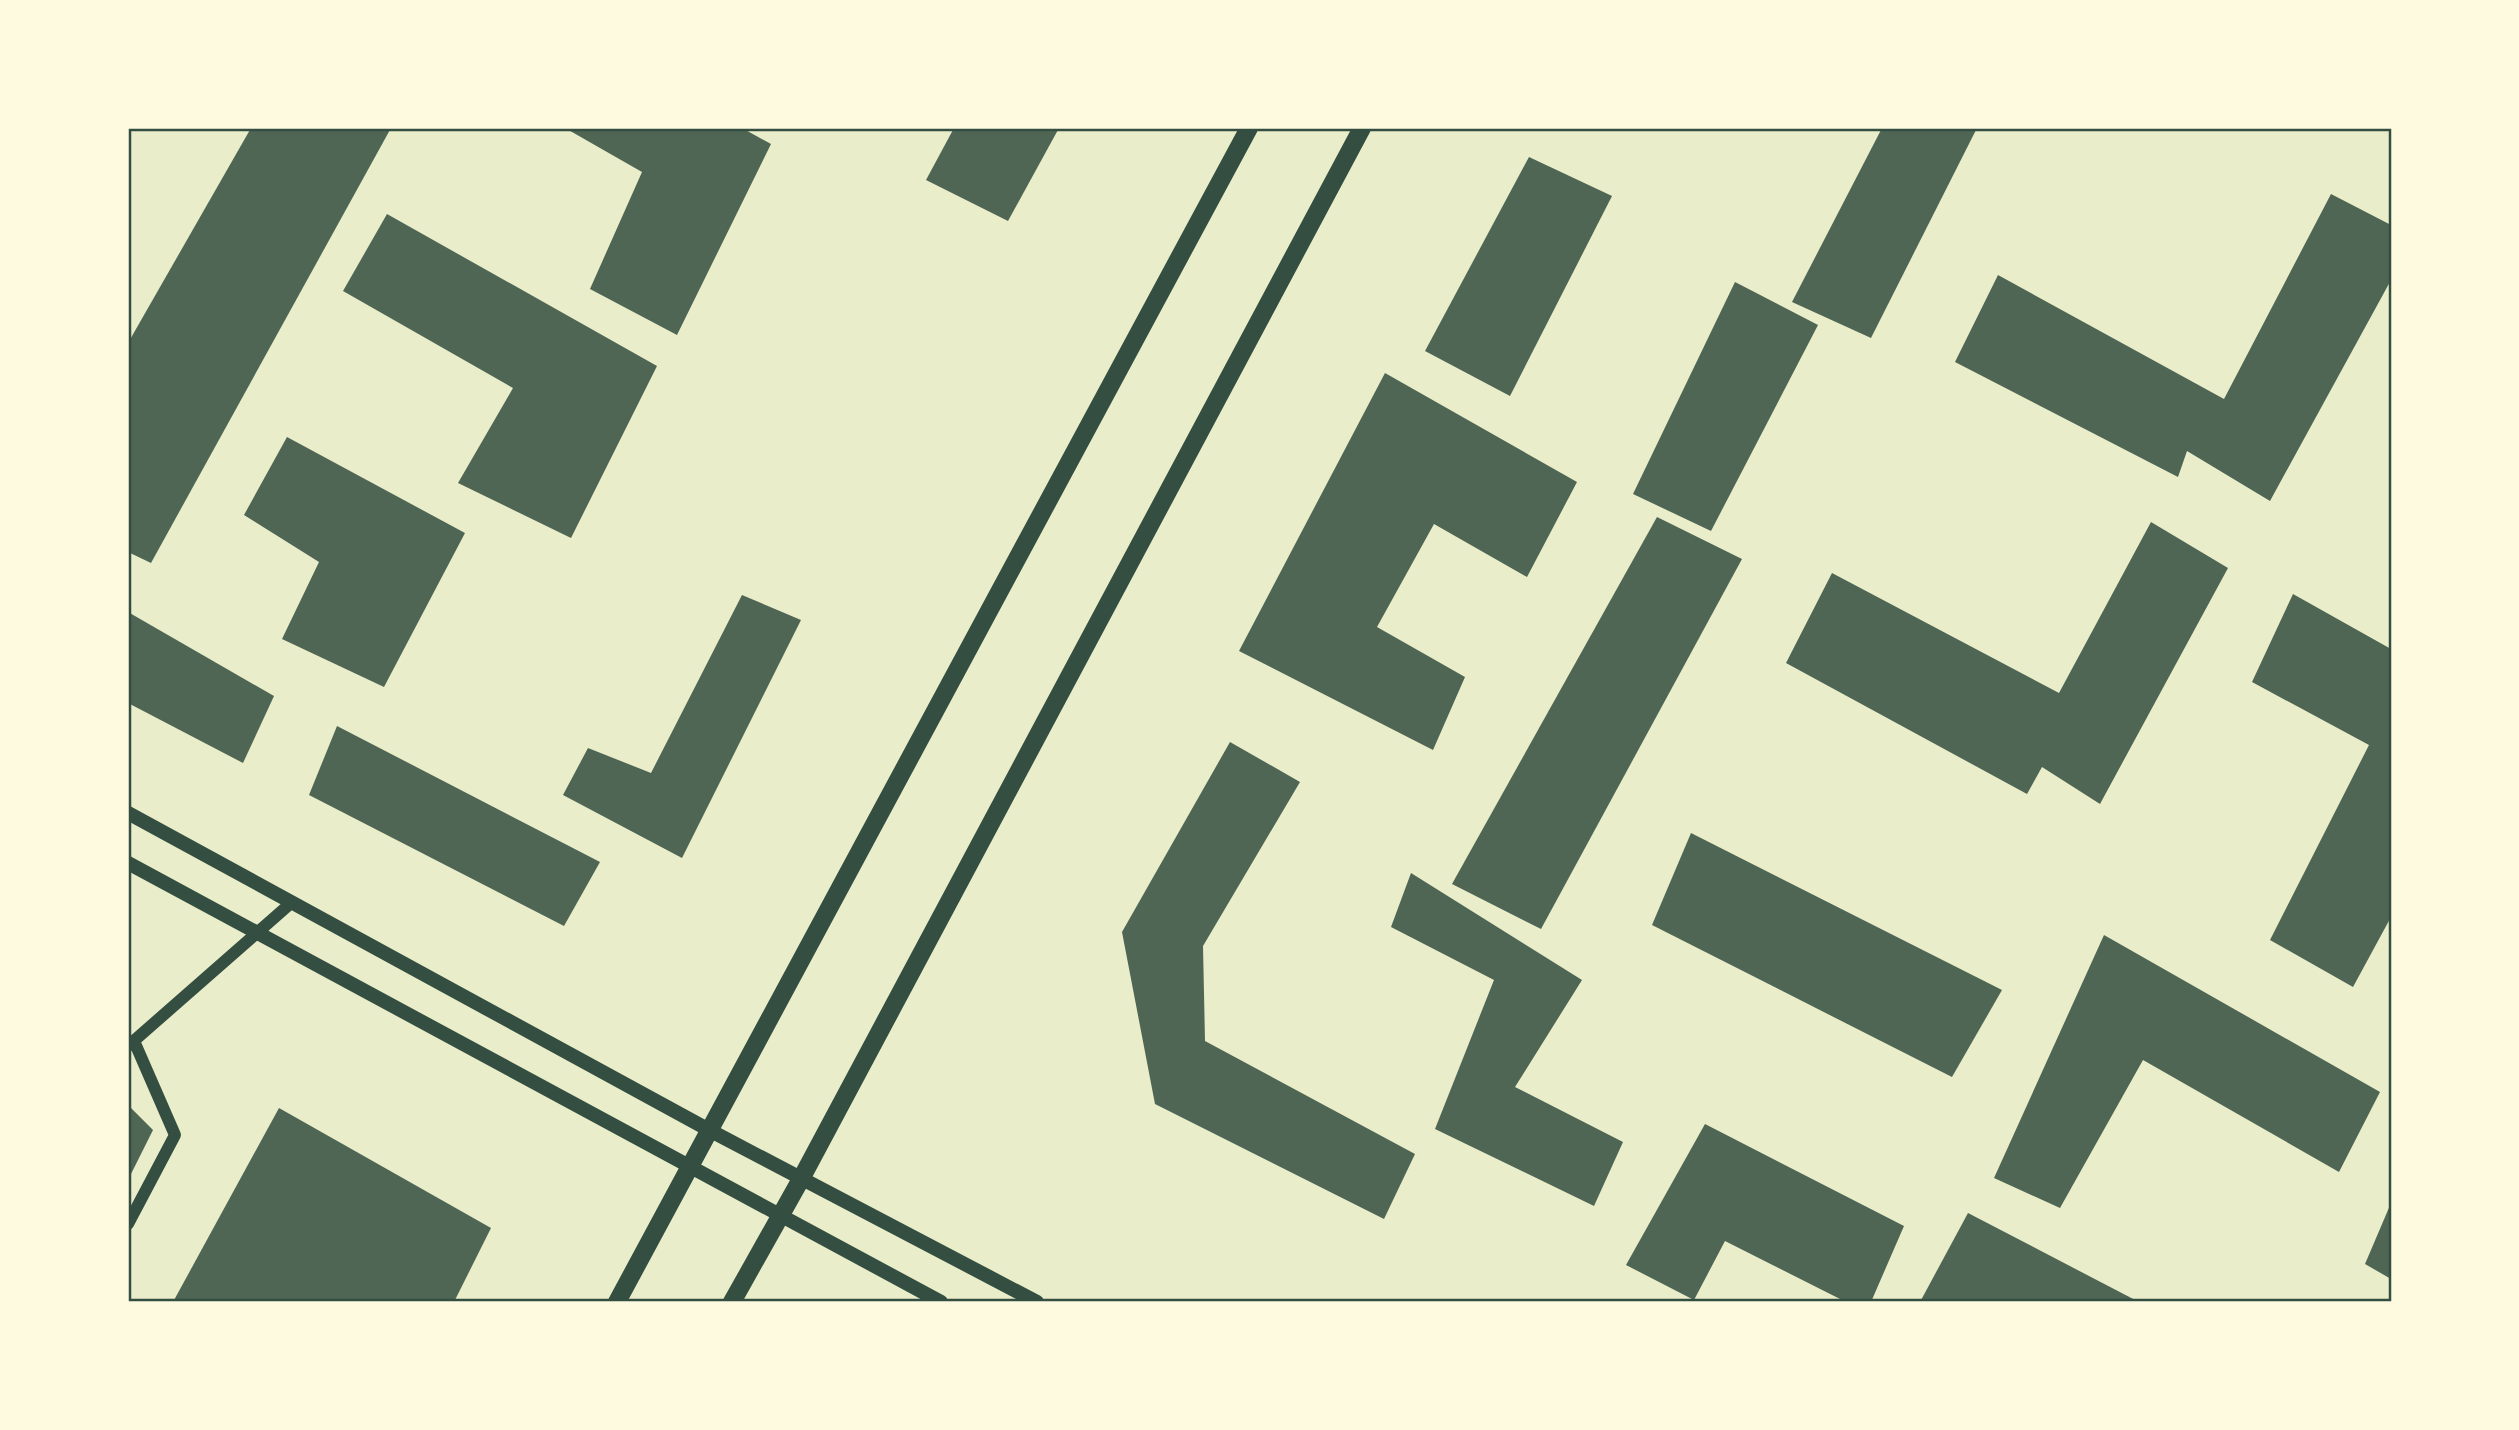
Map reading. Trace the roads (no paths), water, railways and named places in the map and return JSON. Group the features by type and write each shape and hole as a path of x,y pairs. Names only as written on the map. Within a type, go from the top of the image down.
{"main road":[{"path":"617,1302 1249,128"},
{"path":"732,1302 801,1179 1362,128"},
{"path":"128,813 711,1131 1037,1302"},
{"path":"128,863 941,1302"}],"street":[{"path":"128,1224 175,1135 131,1044 292,903"}]}
